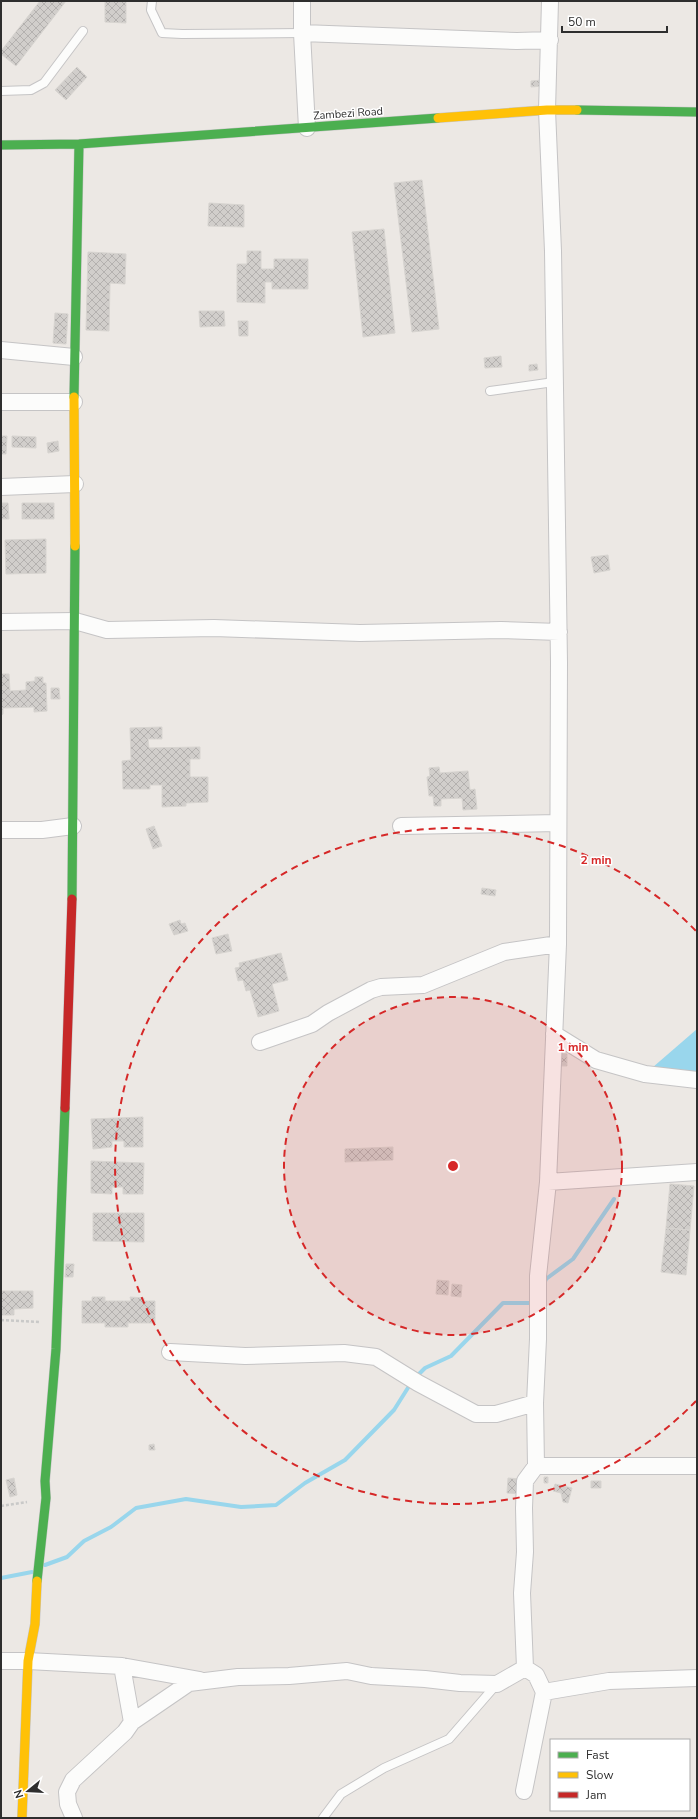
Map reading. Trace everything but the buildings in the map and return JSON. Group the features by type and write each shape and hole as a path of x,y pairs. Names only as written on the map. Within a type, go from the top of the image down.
{"street":[{"path":"302,1 302,33 308,128"},
{"path":"525,1668 522,1593 524,1492 525,1481 536,1466 535,1403 538,1339 538,1276 548,1182 558,944 559,632 553,251 547,110 550,1"},
{"path":"302,33 517,41 550,40"},
{"name":"Zambezi Road","path":"1,145 79,144 547,110 697,112"},
{"path":"22,1818 28,1660 35,1624 38,1563 46,1498 45,1481 56,1349 72,920 76,621 74,357 79,144"},
{"path":"1,350 74,357"},
{"path":"1,402 74,402"},
{"path":"1,488 75,484"},
{"path":"1,622 76,621 107,630 214,628 352,632 494,630 559,632"},
{"path":"401,826 558,823"},
{"path":"1,830 42,830 73,826"},
{"path":"260,1042 312,1024 328,1013 371,990 381,987 423,985 504,952 558,944"},
{"path":"554,1034 596,1060 645,1074 697,1080"},
{"path":"548,1182 697,1172"},
{"path":"170,1352 245,1356 344,1353 376,1357 418,1383 476,1414 496,1414 535,1403"},
{"path":"536,1466 697,1466"},
{"path":"1,1661 28,1660 122,1666 202,1680"},
{"path":"122,1666 132,1722"},
{"path":"74,1818 68,1804 66,1792 73,1780 125,1732 132,1722 189,1683 202,1680 238,1677 289,1676 347,1671 371,1676 425,1679 460,1683 496,1684 525,1668"},
{"path":"524,1790 544,1692 536,1675 525,1668"},
{"path":"544,1692 609,1681 697,1678"}],"lane":[{"path":"152,1 151,10 162,33 302,33"},
{"path":"1,91 32,90 44,83 83,30"},
{"path":"490,391 554,382"},
{"path":"323,1818 341,1794 384,1768 449,1739 496,1684"}],"path":[{"path":"1,1320 56,1323"},
{"path":"1,1506 11,1506 46,1498"}],"water":[{"path":"697,1029 697,1080 645,1074"}],"waterway":[{"path":"544,1284 546,1279 573,1259 614,1199"},
{"path":"419,1374 425,1368 451,1356 503,1303 535,1303"},
{"path":"45,1565 67,1557 84,1541 111,1527 136,1508 186,1499 241,1507 276,1505 305,1483 345,1460 394,1410 411,1383"},
{"path":"1,1578 32,1572"}],"traffic: fast":[{"path":"577,110 697,112"},
{"path":"1,145 79,144 438,118"},
{"path":"74,397 79,144"},
{"path":"72,899 75,546"},
{"path":"37,1581 46,1498 45,1481 56,1349 65,1108"}],"traffic: slow":[{"path":"438,118 547,110 577,110"},
{"path":"74,397 75,546"},
{"path":"22,1818 28,1661 35,1624 37,1581"}],"traffic: jam":[{"path":"65,1108 72,899"}]}
